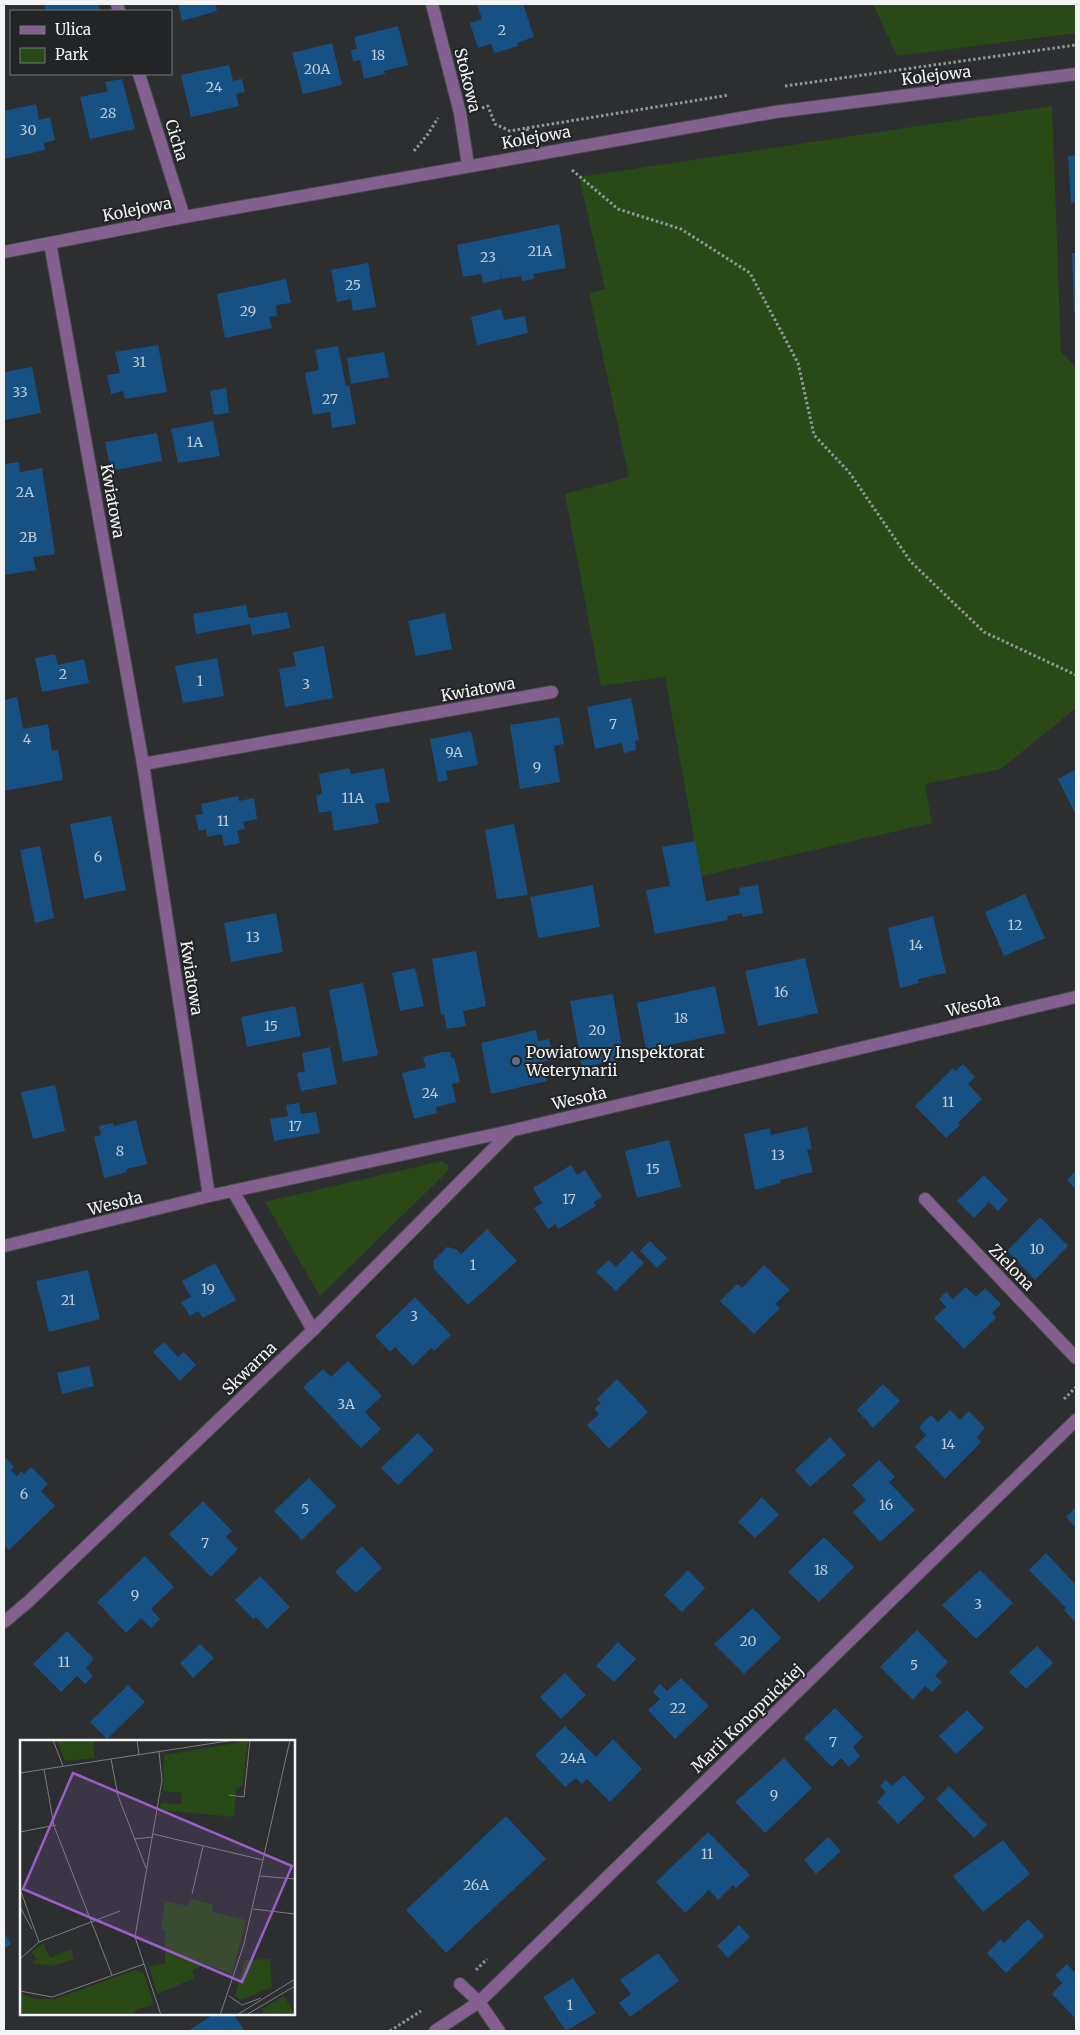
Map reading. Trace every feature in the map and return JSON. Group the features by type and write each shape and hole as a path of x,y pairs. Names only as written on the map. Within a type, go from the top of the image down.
{"street":[{"name":"Stokowa","path":"432,4 460,113 468,165"},
{"name":"Kolejowa","path":"4,252 468,165 775,112 1076,74"},
{"name":"Cicha","path":"139,75 184,217"},
{"name":"Kwiatowa","path":"50,243 143,764 209,1196"},
{"name":"Kwiatowa","path":"143,764 552,692"},
{"name":"Wesoła","path":"4,1246 209,1196 510,1131 1076,997"},
{"name":"Skwarna","path":"4,1622 28,1602 313,1330 510,1131"},
{"path":"233,1191 313,1330"},
{"name":"Zielona","path":"925,1199 1076,1358"},
{"name":"Marii Konopnickiej","path":"435,2031 479,2002 1076,1420"},
{"path":"460,1984 479,2002 499,2031"}],"path":[{"path":"407,154 416,150 438,117 488,106 495,124 510,130 527,128 532,154"},
{"path":"572,170 618,209 681,229 750,273 798,363 814,435 849,472 911,562 984,632 1076,674"}],"green space":[{"path":"873,4 1076,4 1076,33 897,56"},
{"path":"1052,106 1061,352 1076,367 1076,708 1001,769 925,784 932,823 701,876 665,677 601,686 565,494 629,477 589,293 605,289 579,177"},
{"path":"442,1161 448,1165 448,1171 320,1296 265,1202"}],"building":[{"path":"44,4 98,4 100,10 46,10"},
{"path":"178,4 215,4 217,11 182,21"},
{"path":"477,4 523,4 534,37 517,43 518,46 495,53 491,44 478,48 470,23 482,19"},
{"path":"398,26 408,65 384,71 385,74 364,79 360,60 353,61 351,50 357,49 354,37"},
{"path":"332,43 342,85 303,94 292,53"},
{"path":"229,65 233,81 242,79 245,92 236,94 239,106 191,117 181,75"},
{"path":"122,79 135,129 90,139 80,97 108,91 105,82"},
{"path":"36,104 39,120 50,117 55,140 44,143 45,150 4,159 4,111"},
{"path":"1076,155 1076,202 1071,203 1068,156"},
{"path":"559,224 566,268 533,274 534,279 522,281 521,276 502,279 500,269 501,279 483,283 481,274 463,277 457,245"},
{"path":"1072,253 1076,253 1076,313 1074,313"},
{"path":"368,263 376,307 353,311 351,299 337,302 331,270"},
{"path":"286,279 291,303 276,305 277,316 269,317 272,328 225,338 217,294"},
{"path":"501,309 504,320 525,316 528,333 477,345 471,317"},
{"path":"158,345 167,392 125,399 123,391 111,394 107,375 120,373 115,352"},
{"path":"338,346 346,386 349,385 356,424 332,428 330,412 313,415 305,373 319,370 315,350"},
{"path":"384,352 389,377 351,384 347,358"},
{"path":"32,367 41,413 4,420 4,372"},
{"path":"226,388 229,413 214,415 210,391"},
{"path":"213,421 220,456 178,463 171,429"},
{"path":"157,433 162,461 111,471 105,442"},
{"path":"19,462 20,472 42,468 55,554 33,557 36,570 4,575 4,464"},
{"path":"246,605 249,618 287,612 290,628 252,635 250,624 196,634 193,614"},
{"path":"445,613 452,649 416,656 408,621"},
{"path":"324,646 333,698 285,707 279,669 296,666 293,652"},
{"path":"55,654 58,665 84,659 89,683 42,692 35,658"},
{"path":"217,658 224,696 183,703 175,666"},
{"path":"17,697 23,729 48,724 52,751 58,750 63,780 4,791 4,700"},
{"path":"631,698 639,740 635,741 636,750 624,753 622,743 595,749 587,707"},
{"path":"559,717 564,744 554,746 560,782 520,789 510,725"},
{"path":"471,731 478,765 446,771 448,780 438,782 430,739"},
{"path":"349,768 351,774 384,768 390,802 375,804 379,823 334,831 331,811 319,813 316,795 322,794 319,774"},
{"path":"1076,769 1076,815 1058,779"},
{"path":"238,796 239,801 254,798 257,819 243,822 245,829 237,831 240,843 224,846 222,834 207,837 206,829 199,831 195,815 203,814 201,804"},
{"path":"111,816 126,890 84,899 70,824"},
{"path":"514,824 528,895 497,899 485,830"},
{"path":"695,841 706,901 740,895 739,888 758,885 763,913 743,917 742,913 727,916 728,920 655,934 646,890 670,886 662,847"},
{"path":"40,846 54,918 35,923 20,850"},
{"path":"593,885 600,927 538,938 530,897"},
{"path":"1025,894 1045,938 1004,956 985,912"},
{"path":"276,913 283,952 231,962 224,923"},
{"path":"933,916 946,973 918,979 919,983 900,988 888,928"},
{"path":"476,951 486,1006 463,1011 466,1026 447,1029 444,1014 441,1015 432,959"},
{"path":"805,958 818,1013 758,1026 745,971"},
{"path":"415,968 424,1006 400,1011 392,973"},
{"path":"363,983 378,1055 343,1062 329,990"},
{"path":"715,986 725,1033 646,1050 637,1003"},
{"path":"613,994 624,1059 582,1067 570,1001"},
{"path":"295,1006 301,1036 247,1047 241,1017"},
{"name":"Powiatowy Inspektorat Weterynarii","path":"536,1030 538,1041 549,1039 554,1059 543,1062 547,1081 491,1094 481,1043"},
{"path":"330,1047 337,1084 301,1091 297,1073 305,1071 302,1053"},
{"path":"450,1052 451,1058 454,1058 460,1082 452,1084 456,1102 436,1107 437,1113 414,1119 402,1073 426,1067 423,1057"},
{"path":"963,1064 975,1077 968,1084 982,1099 946,1138 915,1106 953,1068 955,1071"},
{"path":"55,1085 65,1131 33,1139 21,1092"},
{"path":"299,1103 301,1114 316,1112 320,1133 274,1141 270,1119 288,1116 286,1105"},
{"path":"136,1120 147,1164 104,1178 94,1137 101,1135 99,1126 113,1123 114,1126"},
{"path":"807,1127 812,1149 807,1150 813,1172 780,1180 781,1183 755,1190 744,1134 770,1128 771,1135"},
{"path":"669,1140 681,1187 637,1198 625,1151"},
{"path":"571,1165 577,1175 585,1170 602,1197 594,1202 596,1206 558,1229 556,1224 548,1229 534,1208 542,1203 533,1188"},
{"path":"1076,1170 1076,1190 1067,1180"},
{"path":"984,1175 1008,1200 998,1211 989,1202 974,1218 957,1201"},
{"path":"1040,1217 1068,1246 1035,1280 1007,1251"},
{"path":"487,1229 517,1261 468,1305 434,1269 433,1261 447,1247 456,1249 461,1254"},
{"path":"650,1241 667,1258 657,1268 640,1251"},
{"path":"632,1251 644,1263 616,1291 596,1272 609,1260 616,1267"},
{"path":"215,1263 236,1300 203,1318 198,1311 190,1316 181,1302 191,1297 182,1281"},
{"path":"764,1265 790,1290 775,1304 780,1308 754,1334 720,1301 737,1284 742,1288"},
{"path":"88,1270 100,1319 49,1332 36,1281"},
{"path":"966,1287 976,1297 985,1288 1001,1304 992,1313 996,1318 964,1349 934,1318 946,1307 939,1299 946,1292 953,1299"},
{"path":"415,1297 451,1335 434,1351 431,1348 413,1366 395,1347 390,1352 375,1336"},
{"path":"164,1342 178,1357 184,1352 196,1365 180,1381 153,1352"},
{"path":"348,1361 382,1396 365,1412 381,1429 361,1448 303,1387 323,1369 331,1377"},
{"path":"89,1366 94,1386 62,1394 57,1373"},
{"path":"617,1379 648,1412 609,1449 587,1425 599,1414 594,1409 601,1403 597,1399"},
{"path":"883,1384 900,1401 873,1428 857,1410"},
{"path":"950,1410 960,1420 969,1411 985,1428 977,1437 981,1442 945,1479 915,1447 926,1435 919,1427 931,1415 938,1422"},
{"path":"418,1433 434,1450 398,1485 381,1468"},
{"path":"830,1437 846,1455 810,1487 795,1470"},
{"path":"4,1456 14,1467 11,1470 17,1476 21,1471 24,1474 31,1467 48,1484 41,1491 55,1506 9,1550 4,1545"},
{"path":"879,1460 895,1477 889,1482 915,1510 880,1542 853,1512 866,1500 852,1485"},
{"path":"309,1478 336,1506 302,1540 274,1511"},
{"path":"762,1497 779,1515 755,1538 738,1522"},
{"path":"203,1501 232,1531 226,1537 238,1549 211,1577 169,1534"},
{"path":"1076,1507 1076,1528 1066,1517"},
{"path":"824,1537 854,1567 819,1602 788,1572"},
{"path":"362,1546 382,1568 356,1593 335,1572"},
{"path":"1046,1553 1076,1585 1076,1623 1064,1610 1066,1608 1029,1570"},
{"path":"145,1556 174,1587 151,1609 160,1619 151,1628 141,1618 126,1633 97,1602"},
{"path":"688,1570 705,1588 682,1612 664,1595"},
{"path":"980,1570 1013,1603 976,1639 942,1605"},
{"path":"260,1576 290,1607 267,1629 256,1617 253,1619 235,1600"},
{"path":"753,1608 781,1638 744,1674 714,1644"},
{"path":"917,1630 948,1662 935,1676 942,1682 932,1692 925,1686 913,1700 880,1667"},
{"path":"67,1631 94,1659 86,1668 93,1676 85,1684 77,1676 61,1692 33,1664"},
{"path":"618,1642 636,1659 614,1682 596,1666"},
{"path":"200,1644 214,1658 193,1678 180,1663"},
{"path":"1037,1646 1053,1663 1026,1689 1009,1672"},
{"path":"565,1673 586,1695 561,1719 540,1697"},
{"path":"681,1678 709,1706 675,1739 648,1710 660,1699 653,1692 660,1684 667,1691"},
{"path":"128,1685 145,1702 107,1739 90,1722"},
{"path":"835,1708 863,1737 853,1747 860,1756 849,1767 841,1758 832,1767 804,1738"},
{"path":"967,1710 984,1728 956,1754 939,1736"},
{"path":"565,1726 596,1757 613,1739 642,1769 610,1802 587,1779 582,1784 576,1778 565,1787 535,1755"},
{"path":"784,1758 812,1788 765,1833 735,1802"},
{"path":"904,1775 925,1798 898,1824 877,1802 886,1792 880,1786 886,1780 892,1786"},
{"path":"949,1786 987,1825 974,1838 936,1799"},
{"path":"506,1816 546,1859 446,1953 406,1910"},
{"path":"708,1832 750,1875 736,1888 733,1885 718,1900 709,1890 685,1913 656,1882"},
{"path":"828,1837 841,1851 816,1874 804,1860"},
{"path":"1003,1840 1030,1874 983,1912 953,1876"},
{"path":"1028,1919 1044,1936 1006,1973 987,1953 1001,1939 1004,1943"},
{"path":"739,1925 750,1937 728,1958 717,1946"},
{"path":"4,1932 11,1944 4,1949"},
{"path":"658,1953 679,1981 630,2017 619,2003 631,1994 620,1980"},
{"path":"1067,1964 1074,1972 1076,1970 1076,2019 1052,1994 1062,1983 1055,1975"},
{"path":"573,1978 596,2013 566,2031 543,1997"},
{"path":"212,2015 234,2015 245,2031 188,2031"}],"place":[{"name":"Powiatowy Inspektorat Weterynarii","path":"516,1061"}]}
